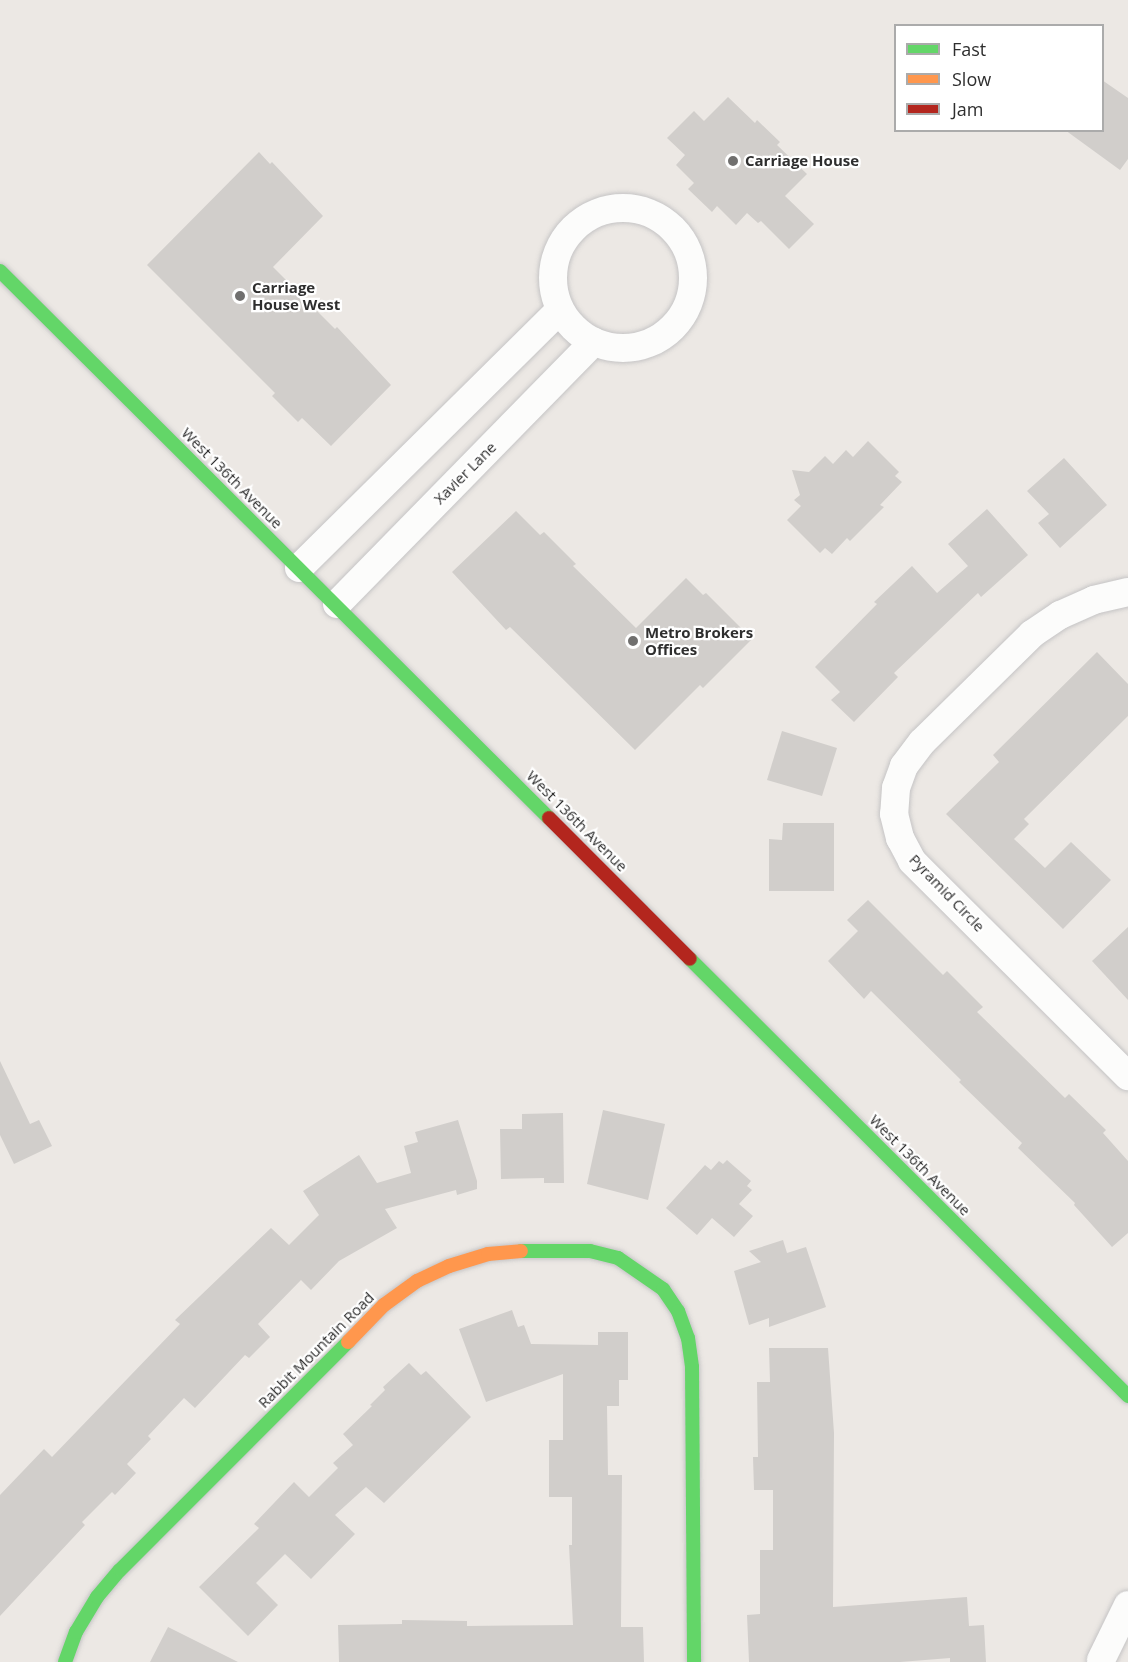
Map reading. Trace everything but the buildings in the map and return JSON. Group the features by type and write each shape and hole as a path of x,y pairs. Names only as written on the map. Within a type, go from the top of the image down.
{"main road":[{"name":"West 136th Avenue","path":"0,271 337,604 1128,1396"},
{"name":"Rabbit Mountain Road","path":"65,1662 76,1632 97,1597 120,1570 384,1305 417,1281 449,1266 488,1254 528,1250 590,1251 618,1258 641,1270 657,1284 678,1311 688,1338 692,1367 694,1662"}],"street":[{"path":"617,207 641,210 662,219 679,235 690,256 693,279 691,297 684,314 672,328 655,340 635,347 614,348 594,342 574,328 560,309 553,288 554,265 561,243 576,225 595,213 617,207"},
{"path":"299,567 560,309"},
{"name":"Xavier Lane","path":"337,604 594,342"},
{"name":"Pyramid Circle","path":"1128,592 1094,600 1069,611 1032,634 922,742 904,766 896,788 894,814 900,838 912,861 1128,1076"},
{"path":"1100,1661 1128,1605"},
{"path":"1100,1661 1128,1646"}],"traffic: fast":[{"path":"0,271 549,818"},
{"path":"690,959 1128,1396"},
{"path":"521,1251 590,1251 618,1258 663,1289 678,1311 688,1338 692,1367 694,1662"},
{"path":"65,1662 76,1632 97,1597 120,1570 348,1342"}],"traffic: slow":[{"path":"348,1342 384,1305 417,1281 449,1266 488,1254 521,1251"}],"traffic: jam":[{"path":"549,818 690,959"}],"place":[{"name":"Carriage House","path":"733,161"},
{"name":"Carriage House West","path":"240,296"},
{"name":"Metro Brokers Offices","path":"633,641"}]}
